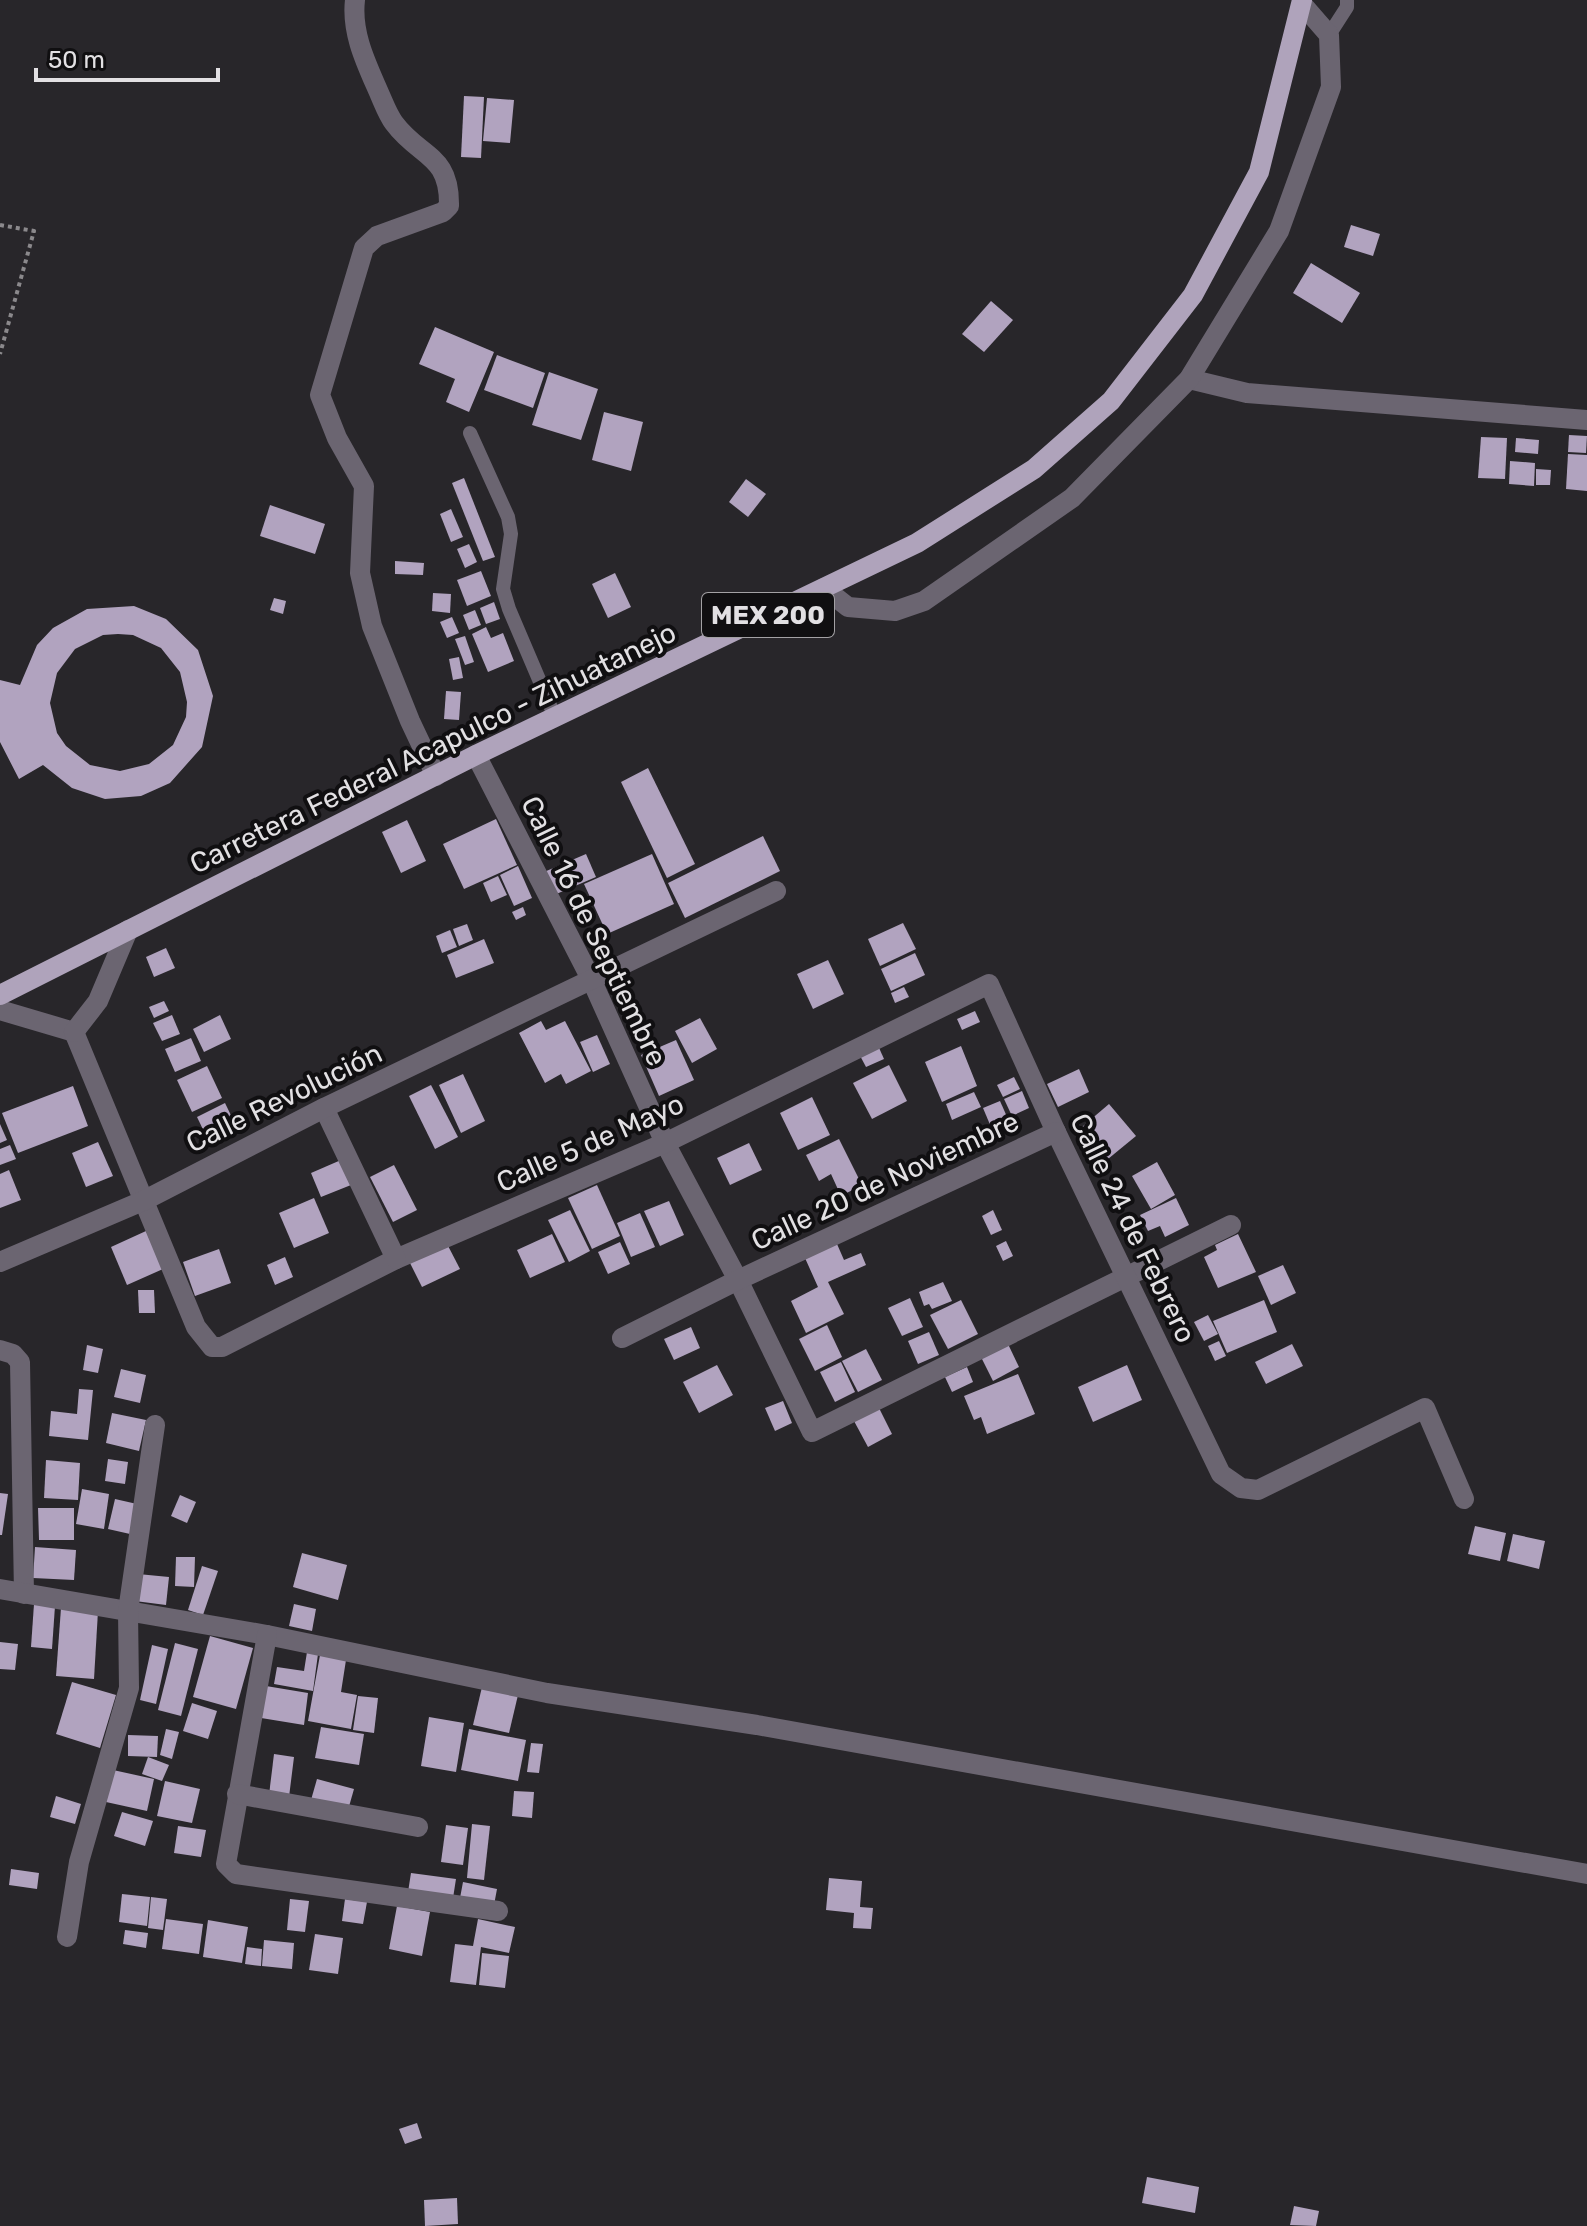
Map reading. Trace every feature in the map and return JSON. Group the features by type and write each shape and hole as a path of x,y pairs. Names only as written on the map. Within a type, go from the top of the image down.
{"main road":[{"name":"Carretera Federal Acapulco - Zihuatanejo","path":"0,995 476,755 917,543 1034,469 1111,401 1193,295 1259,172 1302,2"}],"street":[{"path":"355,0 353,16 362,54 393,122 444,171 449,185 449,206 443,212 377,236 364,248 320,395 337,438 364,486 360,573 372,626 436,776"},
{"path":"824,588 848,607 895,611 924,601 1072,498 1189,379 1279,231 1331,87 1329,35 1302,2"},
{"path":"1189,379 1247,393 1587,420"},
{"name":"Calle 16 de Septiembre","path":"476,755 592,981 665,1143 738,1280 812,1432 1125,1278"},
{"name":"Calle Revolución","path":"0,1262 145,1200 324,1108 776,891"},
{"path":"74,1032 98,1001 128,930"},
{"name":"Calle 5 de Mayo","path":"145,1200 196,1327 212,1347 222,1347 396,1259 665,1143 989,984"},
{"name":"Calle 24 de Febrero","path":"989,984 1125,1278 1221,1474 1241,1488 1258,1490 1425,1408 1464,1499"},
{"path":"0,1010 74,1032"},
{"path":"74,1032 145,1200"},
{"path":"324,1108 396,1259"},
{"name":"Calle 20 de Noviembre","path":"622,1338 738,1280 1056,1132"},
{"path":"1125,1278 1231,1225"},
{"path":"0,1350 13,1354 20,1362 24,1594"},
{"path":"67,1937 79,1862 129,1688 128,1611 155,1425"},
{"path":"0,1589 267,1635 547,1693 757,1725 1587,1874"},
{"path":"267,1635 226,1864 236,1874 498,1911"},
{"path":"237,1794 418,1827"}],"lane":[{"path":"1329,35 1347,7 1347,0"},
{"path":"470,433 510,525 503,589 555,717"}],"path":[{"path":"0,225 34,231 0,354"}],"building":[{"path":"464,96 484,97 481,158 461,157"},
{"path":"487,98 514,100 510,143 483,141"},
{"path":"1351,225 1380,234 1373,256 1344,247"},
{"path":"1311,263 1360,293 1342,323 1293,293"},
{"path":"991,301 1013,320 984,352 962,334"},
{"path":"435,327 494,352 469,412 446,402 455,379 419,364"},
{"path":"497,355 545,373 533,408 484,390"},
{"path":"549,372 598,389 581,440 532,425"},
{"path":"604,412 643,422 631,471 592,460"},
{"path":"1569,435 1587,436 1586,453 1568,452"},
{"path":"1481,437 1507,438 1505,479 1478,478"},
{"path":"1516,438 1539,440 1538,454 1515,452"},
{"path":"1568,454 1587,455 1587,491 1566,489"},
{"path":"1510,461 1535,463 1534,486 1509,484"},
{"path":"1536,469 1551,470 1550,485 1536,485"},
{"path":"464,478 495,557 483,561 452,483"},
{"path":"746,479 766,494 748,517 729,502"},
{"path":"270,505 325,524 315,554 260,536"},
{"path":"451,509 463,537 451,542 440,514"},
{"path":"469,544 477,562 465,568 457,549"},
{"path":"395,561 424,563 423,575 395,574"},
{"path":"481,571 491,596 467,606 457,580"},
{"path":"615,573 631,607 608,618 592,584"},
{"path":"433,593 451,594 450,613 432,611"},
{"path":"274,598 286,601 283,614 270,610"},
{"path":"494,602 500,619 486,624 480,608"},
{"path":"134,606 166,619 198,650 213,696 202,747 170,783 141,796 105,799 72,788 43,765 19,779 0,742 0,680 20,685 37,645 53,628 87,609","holes":["103,635 133,635 161,648 180,672 187,702 186,717 173,745 149,764 120,771 90,765 66,746 57,733 50,703 57,673 75,649"]},
{"path":"475,610 481,625 469,630 463,615"},
{"path":"452,617 459,633 447,638 440,622"},
{"path":"486,627 491,638 503,633 514,661 488,672 472,634"},
{"path":"465,636 474,662 465,665 455,639"},
{"path":"459,657 463,678 453,680 449,659"},
{"path":"446,691 461,692 459,720 444,719"},
{"path":"648,768 695,864 667,878 621,782"},
{"path":"496,819 517,865 464,889 443,844"},
{"path":"407,820 426,861 401,873 382,832"},
{"path":"763,836 780,871 685,918 668,883"},
{"path":"586,854 596,877 554,895 544,872"},
{"path":"652,854 674,904 607,934 584,884"},
{"path":"518,866 532,898 514,906 500,875"},
{"path":"498,876 507,895 491,902 483,883"},
{"path":"523,907 526,915 516,920 512,912"},
{"path":"903,923 916,949 880,966 868,939"},
{"path":"467,924 473,940 459,946 453,929"},
{"path":"450,930 457,947 442,953 436,936"},
{"path":"484,939 494,963 456,978 447,955"},
{"path":"166,948 175,968 154,977 146,957"},
{"path":"915,953 925,975 891,991 881,969"},
{"path":"828,960 844,994 813,1009 797,974"},
{"path":"904,987 909,997 895,1003 891,993"},
{"path":"164,1001 169,1011 154,1018 149,1007"},
{"path":"975,1011 980,1022 962,1030 957,1019"},
{"path":"172,1015 180,1034 162,1041 153,1023"},
{"path":"220,1015 231,1039 204,1052 193,1029"},
{"path":"700,1018 717,1049 692,1063 675,1031"},
{"path":"541,1021 546,1030 565,1021 591,1071 566,1084 561,1074 545,1083 519,1033"},
{"path":"597,1035 610,1064 593,1072 580,1042"},
{"path":"191,1038 201,1061 175,1072 165,1049"},
{"path":"676,1040 694,1080 659,1096 641,1055"},
{"path":"876,1041 884,1059 866,1067 857,1050"},
{"path":"961,1046 977,1086 942,1102 925,1062"},
{"path":"889,1065 907,1101 872,1119 853,1083"},
{"path":"207,1066 222,1098 192,1112 177,1080"},
{"path":"1079,1069 1089,1092 1058,1107 1047,1084"},
{"path":"463,1074 485,1121 461,1133 439,1085"},
{"path":"1014,1077 1020,1089 1003,1097 997,1085"},
{"path":"431,1085 458,1137 435,1149 409,1096"},
{"path":"73,1086 88,1126 18,1153 2,1113"},
{"path":"1022,1091 1029,1108 1012,1116 1004,1099"},
{"path":"974,1092 981,1107 952,1120 946,1104"},
{"path":"812,1097 830,1135 798,1150 780,1113"},
{"path":"1000,1101 1008,1119 991,1127 983,1108"},
{"path":"225,1103 238,1130 210,1144 197,1117"},
{"path":"1109,1104 1136,1136 1108,1159 1082,1127"},
{"path":"0,1124 7,1140 0,1143"},
{"path":"839,1139 862,1185 841,1196 831,1174 819,1181 806,1155"},
{"path":"98,1142 113,1176 86,1187 72,1153"},
{"path":"749,1143 762,1170 730,1185 717,1158"},
{"path":"10,1145 16,1159 0,1165 0,1149"},
{"path":"341,1160 351,1185 321,1197 311,1173"},
{"path":"1157,1162 1175,1195 1151,1209 1132,1176"},
{"path":"394,1165 417,1210 393,1222 370,1177"},
{"path":"9,1170 21,1200 0,1208 0,1174"},
{"path":"597,1185 620,1236 592,1249 568,1198"},
{"path":"314,1198 329,1233 294,1248 279,1213"},
{"path":"1176,1198 1189,1225 1165,1237 1160,1226 1148,1231 1140,1215"},
{"path":"669,1201 684,1235 660,1246 644,1211"},
{"path":"570,1210 590,1251 569,1262 548,1220"},
{"path":"993,1210 1002,1230 991,1235 982,1216"},
{"path":"640,1213 655,1247 631,1257 617,1223"},
{"path":"146,1231 163,1269 127,1285 111,1247"},
{"path":"552,1234 565,1262 530,1278 517,1250"},
{"path":"1238,1234 1256,1272 1218,1288 1204,1257 1217,1250 1215,1245"},
{"path":"445,1240 460,1269 422,1287 408,1259"},
{"path":"1006,1241 1013,1256 1003,1261 996,1246"},
{"path":"620,1242 630,1264 608,1274 598,1252"},
{"path":"837,1244 844,1260 861,1253 866,1265 828,1282 844,1314 806,1333 791,1301 818,1287 805,1258"},
{"path":"219,1249 231,1283 195,1296 183,1262"},
{"path":"285,1257 293,1277 275,1285 267,1265"},
{"path":"1283,1265 1296,1293 1271,1305 1258,1276"},
{"path":"943,1282 952,1301 932,1309 929,1304 924,1306 919,1292"},
{"path":"138,1290 154,1290 155,1313 139,1313"},
{"path":"910,1298 923,1327 902,1336 888,1308"},
{"path":"961,1300 978,1334 948,1349 930,1315"},
{"path":"1264,1300 1277,1332 1227,1353 1213,1321"},
{"path":"1208,1315 1218,1334 1204,1341 1194,1322"},
{"path":"827,1325 842,1357 815,1371 799,1339"},
{"path":"691,1327 700,1348 674,1360 664,1339"},
{"path":"929,1332 939,1355 918,1364 908,1341"},
{"path":"1219,1341 1226,1356 1215,1361 1208,1346"},
{"path":"1008,1344 1019,1367 993,1381 981,1357"},
{"path":"1292,1344 1303,1366 1266,1384 1255,1362"},
{"path":"87,1345 103,1349 98,1373 83,1370"},
{"path":"866,1349 882,1380 858,1392 842,1361"},
{"path":"841,1362 855,1392 835,1402 820,1372"},
{"path":"717,1365 733,1395 699,1413 683,1382"},
{"path":"1127,1365 1142,1400 1093,1422 1078,1387"},
{"path":"967,1367 973,1382 952,1392 945,1377"},
{"path":"121,1369 146,1375 140,1403 114,1397"},
{"path":"1018,1374 1035,1414 987,1434 981,1417 974,1420 964,1396"},
{"path":"79,1389 93,1390 88,1440 49,1436 51,1411 77,1414"},
{"path":"783,1401 792,1423 775,1431 765,1408"},
{"path":"879,1408 892,1434 868,1447 854,1421"},
{"path":"112,1413 146,1420 139,1451 106,1443"},
{"path":"108,1459 128,1462 125,1484 105,1481"},
{"path":"46,1460 80,1463 78,1500 44,1498"},
{"path":"82,1489 109,1494 104,1529 76,1524"},
{"path":"0,1493 8,1494 2,1535 0,1535"},
{"path":"180,1495 196,1502 187,1523 171,1516"},
{"path":"115,1499 137,1504 130,1534 108,1529"},
{"path":"38,1508 74,1508 74,1540 39,1540"},
{"path":"1475,1526 1506,1533 1500,1561 1468,1554"},
{"path":"1513,1534 1545,1541 1539,1569 1507,1561"},
{"path":"35,1547 76,1550 74,1580 33,1578"},
{"path":"302,1553 347,1565 338,1600 293,1587"},
{"path":"176,1557 195,1557 194,1587 175,1586"},
{"path":"202,1566 218,1571 203,1615 188,1610"},
{"path":"138,1574 169,1577 166,1605 135,1601"},
{"path":"34,1604 55,1606 52,1649 31,1647"},
{"path":"294,1604 316,1609 312,1631 289,1626"},
{"path":"61,1608 98,1611 94,1679 56,1676"},
{"path":"210,1636 253,1648 236,1709 193,1697"},
{"path":"0,1642 18,1644 15,1670 0,1669"},
{"path":"175,1643 198,1649 181,1716 158,1710"},
{"path":"152,1645 168,1649 156,1704 140,1700"},
{"path":"307,1652 318,1654 313,1691 274,1684 277,1667 304,1671"},
{"path":"320,1655 346,1660 341,1692 357,1695 351,1729 308,1721"},
{"path":"72,1682 116,1695 100,1748 56,1734"},
{"path":"260,1685 308,1693 304,1725 255,1717"},
{"path":"482,1687 518,1695 509,1733 473,1725"},
{"path":"358,1696 378,1698 374,1733 353,1730"},
{"path":"192,1703 217,1711 208,1739 183,1731"},
{"path":"429,1717 464,1723 456,1772 421,1766"},
{"path":"321,1727 364,1734 359,1765 315,1758"},
{"path":"166,1729 179,1732 172,1759 160,1755"},
{"path":"469,1729 526,1740 518,1781 461,1770"},
{"path":"128,1735 158,1736 157,1757 128,1756"},
{"path":"531,1743 543,1744 539,1773 527,1772"},
{"path":"274,1754 294,1757 289,1797 269,1795"},
{"path":"148,1757 169,1765 162,1781 142,1774"},
{"path":"113,1770 154,1779 147,1811 106,1802"},
{"path":"317,1779 354,1789 348,1810 311,1800"},
{"path":"165,1781 200,1789 192,1823 157,1816"},
{"path":"514,1791 534,1792 532,1818 512,1816"},
{"path":"56,1796 81,1804 75,1824 50,1817"},
{"path":"122,1812 153,1821 145,1846 114,1836"},
{"path":"472,1824 490,1826 484,1880 467,1878"},
{"path":"446,1825 468,1828 463,1865 441,1862"},
{"path":"178,1826 206,1830 201,1857 174,1853"},
{"path":"11,1869 39,1873 37,1889 9,1885"},
{"path":"411,1873 456,1879 453,1898 408,1892"},
{"path":"829,1878 862,1881 860,1907 873,1908 871,1929 853,1928 854,1913 826,1910"},
{"path":"463,1882 497,1889 494,1905 460,1898"},
{"path":"122,1894 150,1897 147,1926 119,1922"},
{"path":"151,1897 167,1899 163,1930 148,1928"},
{"path":"290,1899 309,1901 305,1932 287,1930"},
{"path":"345,1899 367,1902 363,1924 342,1921"},
{"path":"397,1906 430,1912 422,1956 389,1949"},
{"path":"166,1919 203,1924 199,1954 162,1949"},
{"path":"478,1919 515,1927 509,1953 481,1947 476,1985 450,1982 455,1944 473,1946"},
{"path":"208,1920 248,1927 242,1963 203,1957"},
{"path":"125,1930 148,1933 146,1948 123,1944"},
{"path":"315,1934 343,1938 338,1974 309,1970"},
{"path":"264,1940 294,1943 292,1969 262,1966"},
{"path":"247,1947 262,1949 261,1966 245,1964"},
{"path":"482,1953 509,1956 505,1988 479,1985"},
{"path":"417,2123 422,2138 405,2144 399,2129"},
{"path":"1147,2177 1199,2187 1195,2213 1142,2203"},
{"path":"457,2198 458,2224 425,2226 424,2200"},
{"path":"1294,2206 1319,2211 1316,2226 1290,2225"}]}
